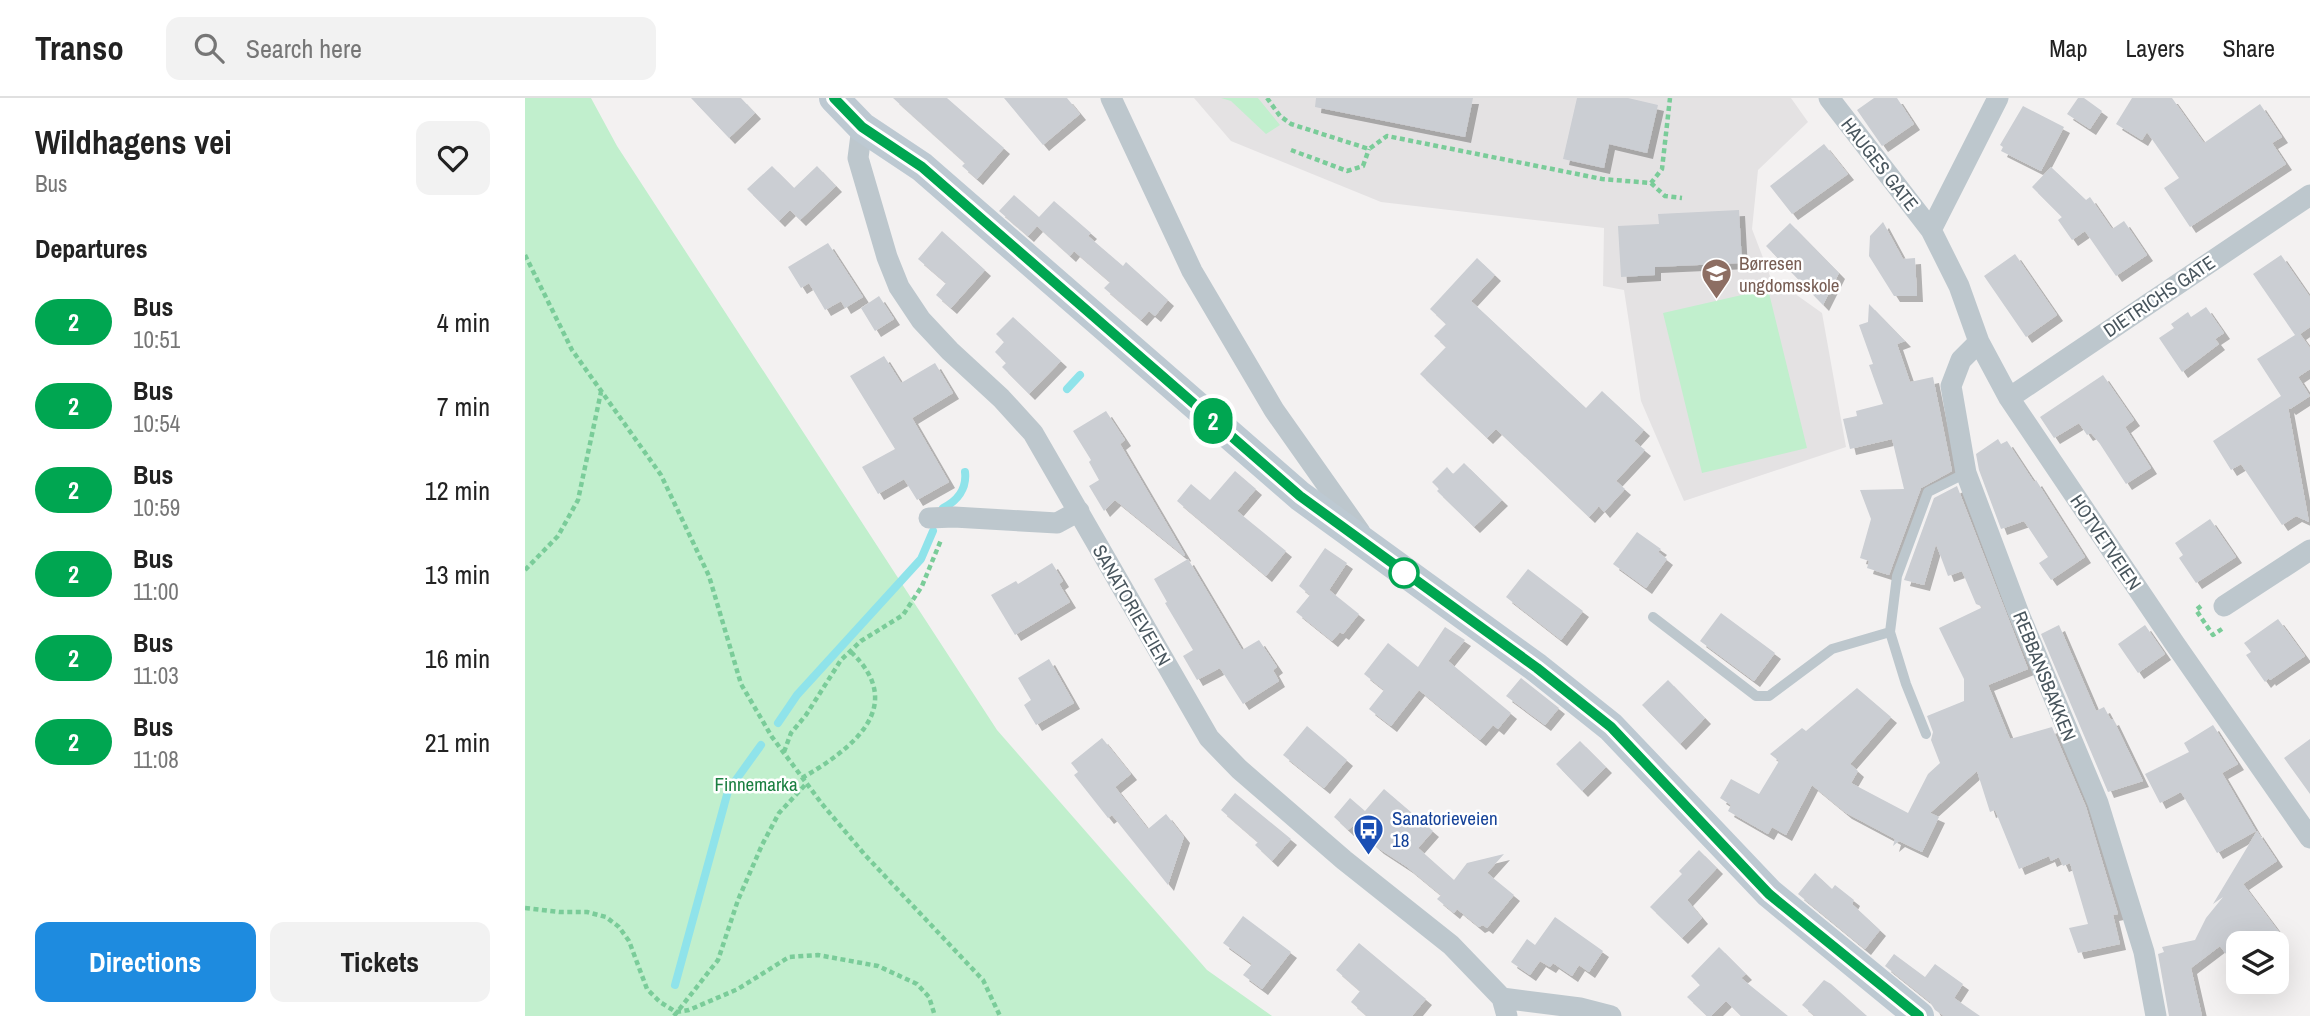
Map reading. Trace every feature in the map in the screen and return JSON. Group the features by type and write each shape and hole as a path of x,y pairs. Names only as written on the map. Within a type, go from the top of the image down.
{"main road":[{"path":"834,98 862,127 922,167 1300,496 1537,668 1611,727 1769,894 1919,1016"}],"street":[{"path":"1111,98 1192,271 1274,410 1373,551"},
{"name":"HAUGES GATE","path":"1829,98 1931,230"},
{"path":"1931,230 1998,98"},
{"name":"SANATORIEVEIEN","path":"862,127 858,158 887,257 899,287 921,320 1033,433 1209,738 1239,769 1344,860 1451,945 1504,1007"},
{"name":"DIETRICHS GATE","path":"2009,398 2310,195"},
{"name":"HOTVETVEIEN","path":"1931,230 1959,286 1979,342 2009,398 2187,662 2310,838"},
{"name":"REBBANSBAKKEN","path":"1979,342 1961,360 1951,386 1966,473 2019,614 2098,803 2144,951 2156,1016"},
{"path":"936,518 1057,523 1079,511"},
{"path":"2224,606 2310,550"},
{"path":"1504,1007 1580,1007 1611,1016"}],"lane":[{"path":"1926,734 1906,684 1891,632 1897,576 1928,492 1966,473"},
{"path":"1653,617 1756,696 1769,696 1832,649 1891,632"}],"path":[{"path":"1267,98 1280,116 1291,124 1369,149"},
{"path":"1651,183 1662,169 1670,98"},
{"path":"1291,150 1347,171 1363,166 1369,149 1387,136 1602,179 1651,183 1665,196 1682,198"},
{"path":"525,255 572,351 661,475 709,576 741,684 783,753 865,855 983,980 1000,1016"},
{"path":"525,569 558,536 578,500 601,392"},
{"path":"783,753 790,733 806,715 841,660 861,641 903,615 922,586 942,538 936,518"},
{"path":"802,778 832,761 859,736 870,719 877,699 869,675 850,651"},
{"path":"675,1014 718,960 738,900 762,845 779,813 806,783"},
{"path":"525,908 587,912 606,917 619,927 629,941 647,989 675,1014"},
{"path":"675,1014 738,989 789,957 818,955 879,967 917,984 929,997 935,1016"}],"shaded area":[{"name":"Børresen ungdomsskole","path":"1194,98 1791,98 1808,122 1758,170 1752,229 1770,276 1822,313 1846,447 1684,501 1641,401 1624,290 1603,286 1604,228 1381,202 1231,141"}],"green space":[{"name":"Finnemarka","path":"525,98 591,98 617,146 997,730 1207,970 1272,1016 525,1016"},
{"path":"1221,98 1258,98 1280,125 1266,134 1231,101"},
{"path":"1768,289 1807,448 1702,473 1663,313"}],"building":[{"path":"691,98 741,98 755,113 729,138"},
{"path":"893,98 947,98 1004,148 977,179 962,166 965,163"},
{"path":"1004,98 1067,98 1080,114 1043,145"},
{"path":"1316,98 1473,98 1465,137 1315,107"},
{"path":"1577,98 1628,98 1658,105 1647,153 1609,144 1604,168 1563,159"},
{"path":"1874,98 1897,98 1914,124 1882,146 1857,110"},
{"path":"2078,98 2084,98 2102,111 2090,129 2067,114"},
{"path":"2132,98 2172,98 2204,143 2260,104 2282,137 2272,143 2286,164 2190,227 2164,188 2179,178 2147,132 2142,140 2116,124"},
{"path":"2023,106 2064,127 2041,171 2001,151 2003,147 2000,145"},
{"path":"1824,144 1848,174 1792,214 1770,186"},
{"path":"772,166 794,188 817,166 836,186 800,220 790,210 779,221 747,189"},
{"path":"2051,167 2086,200 2090,197 2112,229 2124,221 2147,255 2116,276 2085,231 2072,240 2058,220 2062,217 2032,187"},
{"path":"1014,195 1039,217 1054,201 1091,233 1088,236 1123,266 1126,262 1168,300 1155,316 1149,311 1141,320 1104,288 1110,282 1074,251 1070,256 1037,226 1028,236 999,211"},
{"path":"1739,210 1742,263 1655,267 1655,275 1621,277 1618,226 1659,224 1658,214"},
{"path":"1883,222 1903,259 1915,258 1917,296 1894,296 1869,256 1870,236"},
{"path":"1790,223 1839,273 1823,305 1766,246"},
{"path":"942,231 985,270 951,308 936,295 946,283 918,259"},
{"path":"828,243 863,297 845,308 841,301 825,310 809,283 801,288 788,267"},
{"path":"2015,254 2057,315 2026,337 1984,276"},
{"path":"2281,255 2310,297 2310,327 2300,334 2310,348 2310,369 2298,377 2310,396 2290,409 2288,407 2309,522 2296,516 2282,525 2241,464 2231,470 2213,441 2281,396 2257,359 2295,335 2253,274"},
{"path":"1477,258 1495,275 1471,301 1586,408 1602,391 1644,430 1634,441 1645,450 1616,481 1625,489 1604,512 1599,506 1589,517 1496,429 1487,438 1420,374 1446,347 1434,336 1446,324 1430,309"},
{"path":"879,296 894,319 875,331 861,308"},
{"path":"1869,304 1905,341 1897,344 1910,382 1933,377 1952,471 1921,488 1889,575 1867,568 1869,561 1860,558 1871,519 1860,490 1904,489 1892,439 1850,449 1843,419 1857,416 1856,411 1883,404 1859,325 1868,322"},
{"path":"2206,307 2224,333 2215,339 2219,344 2182,372 2159,338 2174,328 2171,324 2188,312 2191,317"},
{"path":"1013,317 1061,361 1029,394 1002,367 1006,363 995,352 1004,342 996,334"},
{"path":"884,356 901,383 935,363 953,393 912,418 949,482 917,500 904,479 878,494 862,467 895,449 850,376"},
{"path":"2103,375 2134,420 2125,427 2151,468 2126,484 2100,444 2091,433 2087,435 2079,423 2054,438 2040,417"},
{"path":"1106,411 1125,440 1120,444 1184,556 1115,500 1104,511 1089,486 1099,480 1089,462 1091,460 1073,431"},
{"path":"1998,439 2001,444 2007,441 2034,482 2036,480 2085,557 2051,580 2039,563 2048,557 2024,521 2001,529 1979,470 1976,454"},
{"path":"1464,463 1502,500 1474,527 1437,491 1439,489 1432,482 1447,467 1453,474"},
{"path":"1235,471 1256,489 1237,511 1286,551 1266,576 1177,501 1191,484 1210,500"},
{"path":"1957,486 2028,669 1988,685 2010,739 2052,727 2086,807 2118,914 2113,915 2120,944 2078,953 2069,928 2088,924 2070,863 2063,866 2059,857 2051,861 2049,856 2019,869 1995,810 1990,812 1977,771 1930,813 1939,817 1922,852 1899,841 1893,846 1895,839 1846,813 1812,785 1786,835 1772,827 1768,834 1728,811 1731,805 1720,798 1731,779 1759,794 1779,761 1770,754 1802,728 1806,731 1857,688 1891,717 1850,764 1858,771 1851,783 1908,813 1928,774 1940,763 1931,740 1933,732 1927,716 1964,701 1964,679 1939,628 1983,607 1976,604 1962,571 1948,576 1936,544 1924,585 1904,580 1934,498"},
{"path":"2210,519 2236,557 2196,583 2179,558 2183,555 2175,543"},
{"path":"1637,532 1661,549 1658,552 1667,559 1646,588 1613,564"},
{"path":"1325,548 1347,563 1329,590 1359,614 1343,634 1340,632 1332,641 1296,612 1310,595 1299,586"},
{"path":"1188,559 1242,650 1259,640 1277,667 1273,670 1279,681 1243,704 1220,668 1197,680 1183,656 1193,650 1154,579"},
{"path":"1052,563 1063,581 1059,584 1070,602 1015,635 991,595 1016,581 1018,584"},
{"path":"1528,569 1583,611 1561,640 1506,597"},
{"path":"1721,613 1775,653 1754,681 1700,641"},
{"path":"2278,619 2305,656 2265,682 2246,655 2251,652 2244,643"},
{"path":"2059,625 2096,711 2104,707 2111,720 2113,719 2143,781 2108,792 2041,634"},
{"path":"2145,625 2165,654 2138,673 2118,644"},
{"path":"1445,627 1465,640 1448,661 1511,713 1498,729 1493,725 1480,740 1419,690 1391,726 1369,709 1384,690 1364,674 1388,643 1418,667"},
{"path":"1049,659 1074,703 1036,725 1024,705 1031,700 1018,678"},
{"path":"1521,678 1559,708 1545,725 1506,696"},
{"path":"1668,680 1705,718 1680,744 1642,705"},
{"path":"2213,725 2238,764 2222,773 2256,831 2217,853 2181,792 2160,803 2145,774 2189,752 2184,743"},
{"path":"1307,726 1347,760 1324,788 1283,755"},
{"path":"1102,738 1131,774 1115,787 1148,829 1166,814 1184,837 1168,885 1112,815 1108,818 1074,775 1078,772 1071,763"},
{"path":"2310,739 2310,794 2284,758"},
{"path":"1580,741 1606,767 1582,791 1556,764"},
{"path":"1384,789 1433,831 1418,848 1454,880 1467,863 1504,854 1487,873 1514,895 1487,928 1483,925 1479,927 1457,909 1454,913 1437,899 1441,895 1407,867 1378,848 1353,826 1348,830 1334,817 1350,798 1365,811"},
{"path":"1235,793 1291,839 1272,861 1255,845 1258,842 1221,810"},
{"path":"2257,831 2277,861 2243,884 2278,931 2226,931 2226,954 2220,946 2191,968 2202,1016 2169,1016 2158,954 2164,952 2162,947 2195,940 2206,918 2223,897 2213,904"},
{"path":"1699,850 1717,868 1687,900 1702,918 1682,938 1650,907 1682,874 1679,871"},
{"path":"1815,873 1832,889 1835,885 1854,900 1852,904 1880,930 1865,949 1798,894"},
{"path":"1243,916 1291,952 1262,989 1243,975 1252,964 1223,943"},
{"path":"1555,917 1603,951 1589,972 1579,965 1572,976 1553,963 1550,967 1540,961 1530,975 1511,962 1527,939 1535,945"},
{"path":"1359,943 1426,999 1412,1016 1367,1016 1351,1002 1360,991 1336,970"},
{"path":"1719,947 1746,974 1741,978 1788,1016 1741,1016 1726,1001 1711,1016 1707,1016 1687,997 1700,985 1691,976"},
{"path":"1894,954 1925,977 1935,964 1963,984 1954,998 1980,1016 1944,1016 1935,1010 1930,1002 1885,966"},
{"path":"1824,980 1867,1016 1815,1016 1802,1005"}],"waterway":[{"path":"1067,389 1080,375"},
{"path":"943,508 960,494 965,472"},
{"path":"778,723 797,695 921,559 933,531"},
{"path":"675,985 728,791 761,745"}],"bus line":[{"name":"2","path":"834,98 862,127 922,167 1300,496 1537,668 1611,727 1769,894 1919,1016"}],"place":[{"name":"Børresen ungdomsskole","path":"1716,301"},
{"name":"Sanatorieveien 18","path":"1369,856"}]}
